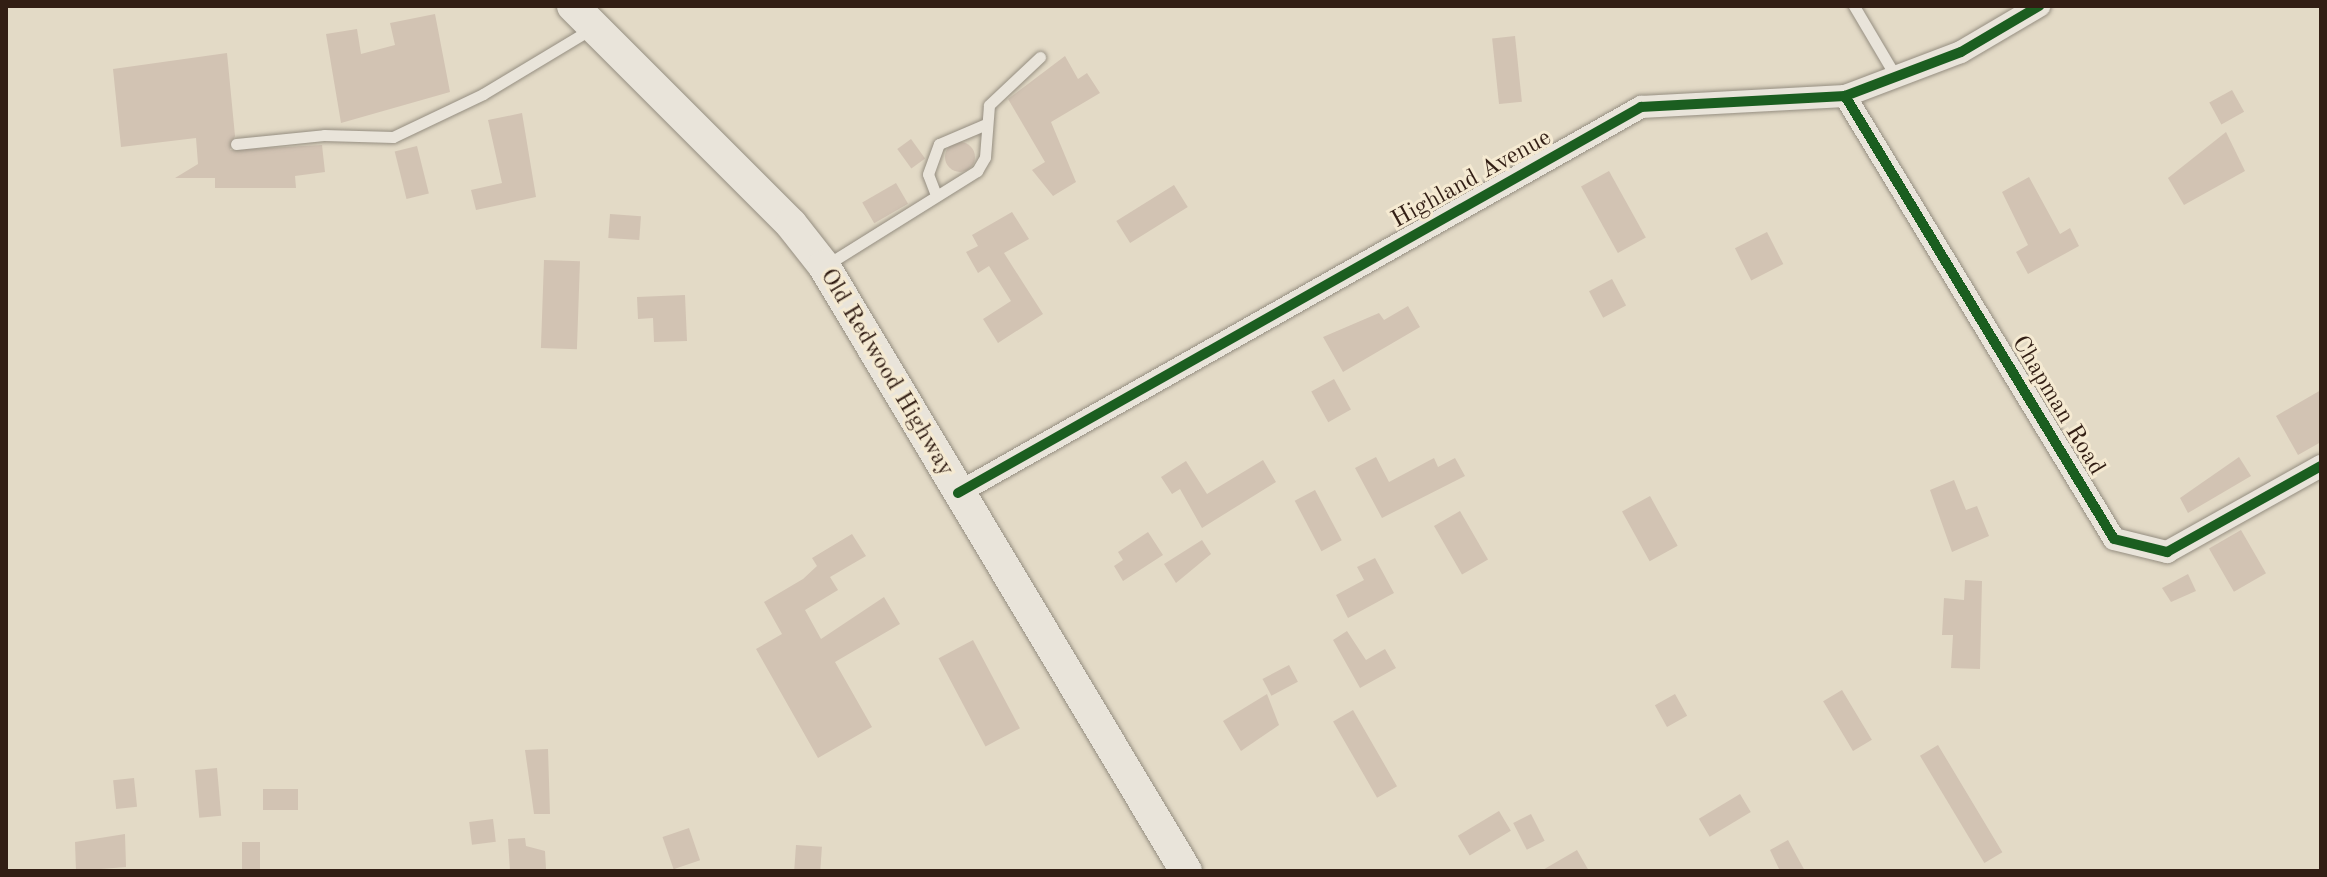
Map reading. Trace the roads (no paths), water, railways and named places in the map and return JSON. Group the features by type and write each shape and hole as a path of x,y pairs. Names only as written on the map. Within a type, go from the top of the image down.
{"main road":[{"name":"Old Redwood Highway","path":"580,12 791,224 824,266 1186,871"}],"street":[{"name":"Highland Avenue","path":"958,493 1641,107 1845,96 1961,52 2039,6"},
{"name":"Chapman Road","path":"1845,96 2114,539 2167,552 2321,466"}],"lane":[{"path":"1854,6 1896,77"},
{"path":"236,144 324,135 393,137 483,94 580,12"},
{"path":"824,266 977,171 985,157 984,125 989,105 1040,57"},
{"path":"936,195 928,174 939,144 984,125"}]}
